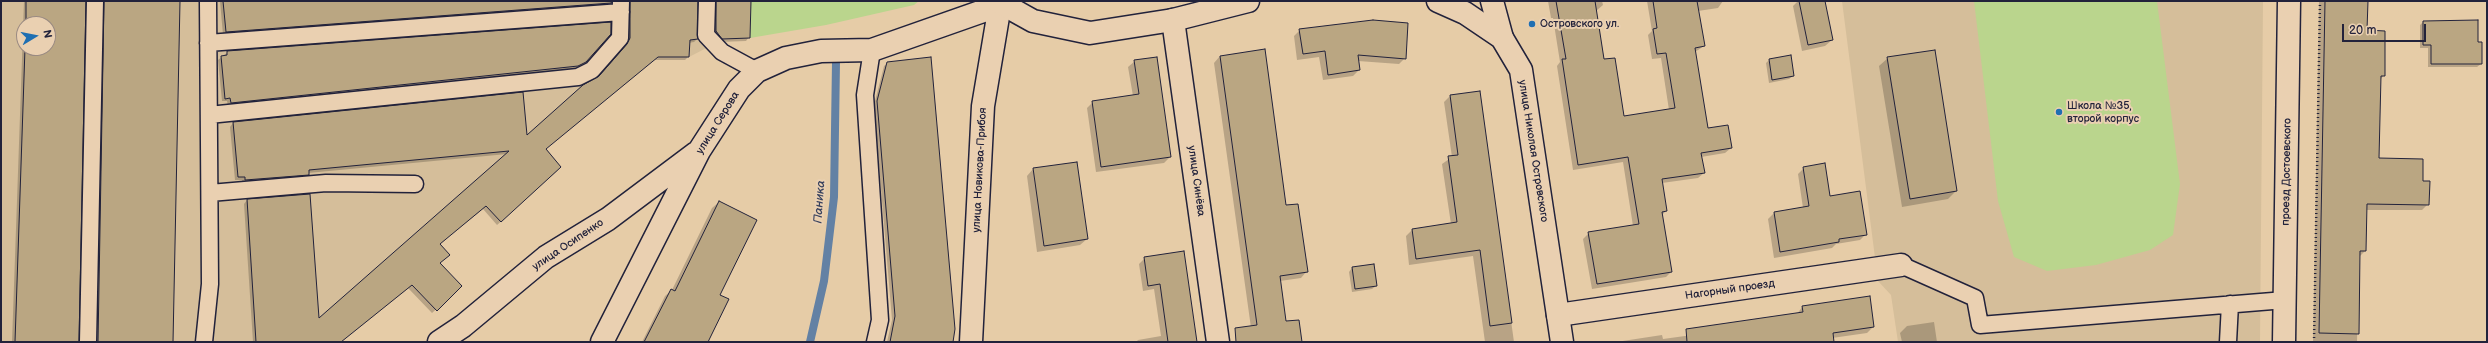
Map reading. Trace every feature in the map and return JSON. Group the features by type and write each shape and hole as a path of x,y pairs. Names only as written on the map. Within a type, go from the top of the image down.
{"street":[{"path":"998,3 1033,21 1090,33 1173,20 1248,1"},
{"name":"улица Николая Островского","path":"1438,1 1465,13 1502,38 1521,70 1562,342"},
{"path":"1492,1 1502,38"},
{"name":"проезд Достоевского","path":"2284,342 2289,1"},
{"name":"улица Серова","path":"602,342 699,151 739,89 757,71 786,58 807,54 872,50 998,3"},
{"name":"улица Новикова-Прибоя","path":"971,342 983,106 998,3"},
{"name":"улица Синёва","path":"1173,20 1218,342"},
{"name":"улица Осипенко","path":"439,342 463,326 546,257 608,219 699,151"},
{"name":"Нагорный проезд","path":"1558,314 1901,265"}],"lane":[{"path":"88,342 95,1"},
{"path":"204,342 210,284 208,1"},
{"path":"707,1 706,36 722,52 757,71"},
{"path":"208,43 621,7 620,38 592,70 578,77 209,115"},
{"path":"872,50 865,95 880,320 875,342"},
{"path":"210,194 326,183 415,184"},
{"path":"1901,265 1975,298 1980,325 2285,300"},
{"path":"2228,342 2230,304"}],"path":[{"path":"2314,342 2320,1"}],"shaded area":[{"path":"1,1 751,1 750,38 724,39 689,57 658,57 546,148 561,167 501,222 486,206 440,244 450,255 341,342 1,342"},
{"name":"Школа №35, второй корпус","path":"1842,1 2263,1 2260,342 1898,342 1891,295 1878,281"}],"green space":[{"path":"751,1 919,1 914,5 826,25 750,38"},
{"path":"1974,1 2157,1 2180,184 2173,235 2150,250 2096,265 2047,271 2014,257 1998,201"}],"building":[{"path":"26,1 86,1 79,342 15,342 25,56 56,56 56,16 26,16"},
{"path":"104,1 180,1 173,342 98,342"},
{"path":"223,1 612,1 611,3 226,32"},
{"path":"630,1 698,1 698,39 690,40 689,57 658,57 546,149 561,167 501,222 486,206 440,244 450,255 440,263 462,286 437,311 412,285 341,342 256,342 247,199 310,194 319,318 509,151 309,170 309,175 245,180 245,177 238,177 233,122 523,92 527,135 583,85 599,76 627,44 630,38"},
{"path":"716,1 751,1 750,38 722,39 716,31"},
{"path":"1556,1 1595,1 1604,59 1615,58 1624,116 1675,108 1666,53 1657,54 1653,29 1657,28 1653,1 1697,1 1705,46 1695,48 1708,128 1728,125 1732,148 1701,153 1705,173 1662,179 1667,211 1662,212 1672,272 1597,284 1588,232 1639,224 1628,157 1578,165 1562,59 1566,59"},
{"path":"1799,1 1825,1 1833,40 1808,45"},
{"path":"2325,1 2368,1 2367,30 2385,31 2385,76 2381,76 2379,158 2423,159 2423,181 2430,181 2429,205 2367,204 2366,251 2360,251 2359,334 2319,333"},
{"path":"1373,20 1408,23 1406,59 1358,55 1360,70 1328,75 1325,51 1303,54 1299,29"},
{"path":"2478,20 2478,42 2482,42 2482,64 2431,64 2431,45 2423,45 2423,21"},
{"path":"611,22 611,34 586,62 578,66 231,103 230,98 225,99 221,56 227,55 227,51"},
{"path":"1265,49 1286,205 1298,204 1308,272 1280,276 1286,321 1299,320 1302,342 1236,342 1235,328 1257,325 1220,56"},
{"path":"1935,50 1957,191 1910,199 1887,57"},
{"path":"1791,55 1794,76 1772,80 1769,59"},
{"path":"931,57 955,329 953,342 890,342 895,316 877,101 887,62"},
{"path":"1157,57 1171,157 1101,167 1092,101 1139,94 1134,60"},
{"path":"1480,91 1512,323 1490,326 1480,250 1416,259 1412,229 1457,222 1448,156 1458,155 1450,95"},
{"path":"1077,162 1088,239 1044,246 1033,168"},
{"path":"1825,163 1830,196 1860,191 1867,235 1839,239 1839,242 1780,252 1774,212 1809,206 1803,167"},
{"path":"719,201 757,220 720,295 729,299 708,342 644,342 671,289 675,291"},
{"path":"1184,251 1197,342 1168,342 1160,284 1148,286 1144,257"},
{"path":"1374,264 1377,286 1355,289 1352,267"},
{"path":"1870,296 1874,327 1833,333 1834,342 1687,342 1686,329 1803,312 1802,306"}],"waterway":[{"name":"Паника","path":"810,342 824,281 834,197 836,62"}],"place":[{"name":"Островского ул.","path":"1532,24"},
{"name":"Школа №35, второй корпус","path":"2059,112"}]}
